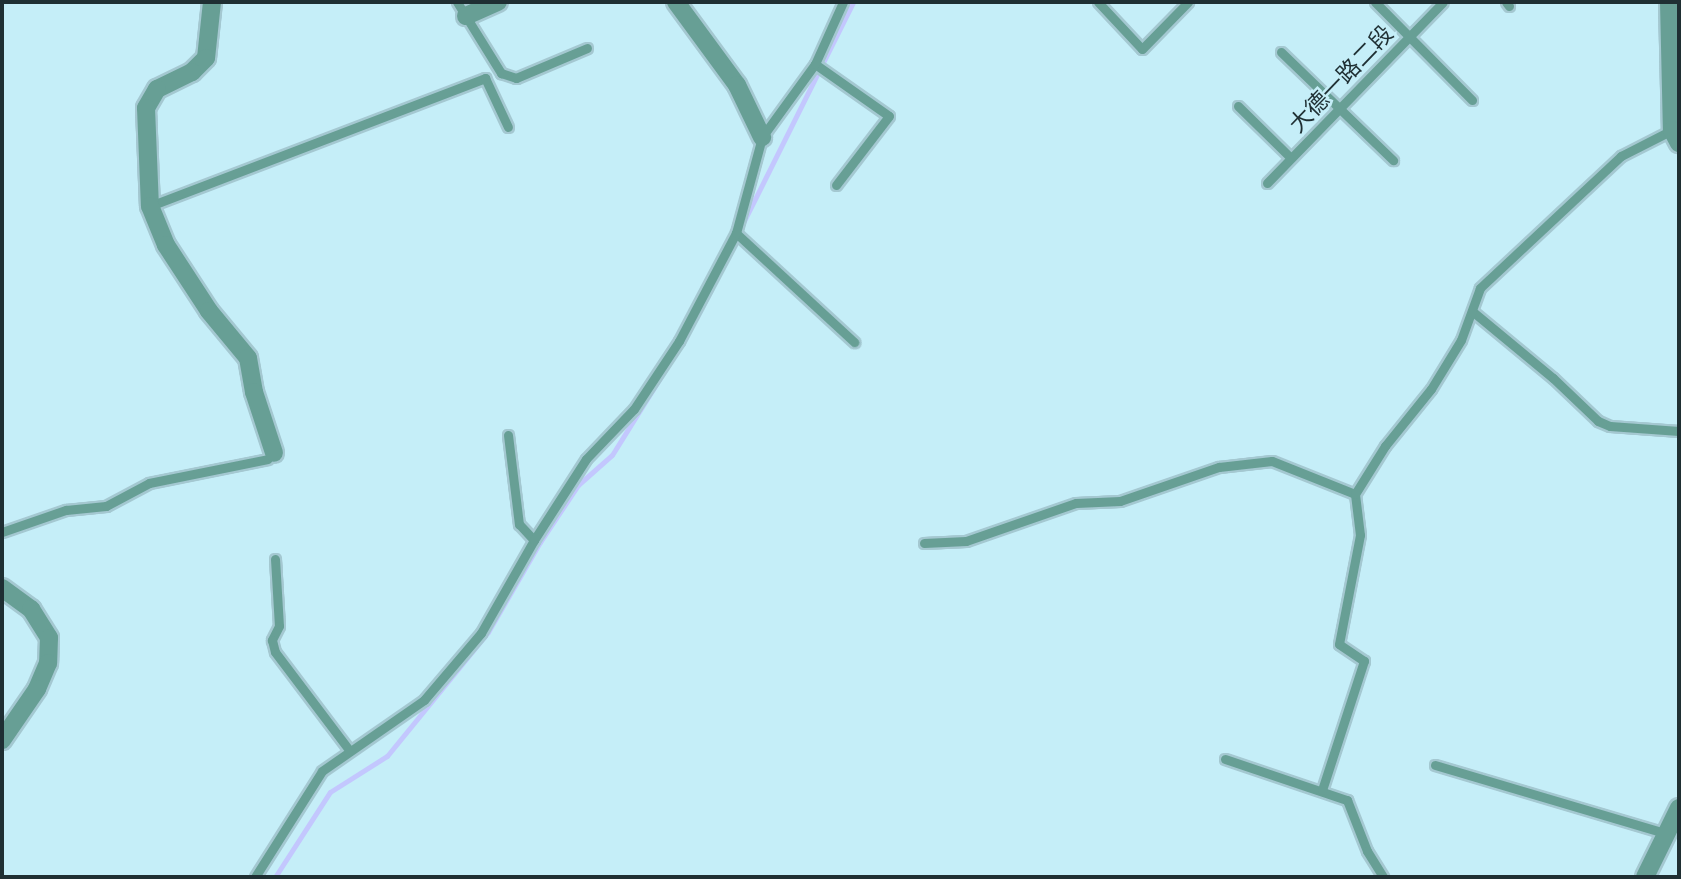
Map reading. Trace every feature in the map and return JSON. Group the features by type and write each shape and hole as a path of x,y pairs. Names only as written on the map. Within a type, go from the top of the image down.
{"street":[{"path":"212,2 206,58 192,72 157,89 146,108 150,206 166,245 209,311 248,358 271,456"},
{"path":"461,9 498,2"},
{"path":"676,2 737,85 762,137"},
{"path":"1669,2 1676,136"},
{"path":"2,588 31,609 49,638 48,663 37,689 2,740"},
{"path":"1645,877 1671,830 1679,808"}],"lane":[{"path":"255,877 322,771 424,700 481,633 534,540 586,459 634,409 679,341 736,233 762,137 815,64 842,2"},
{"path":"1098,2 1142,49 1188,2"},
{"path":"1375,2 1472,100"},
{"name":"大德一路二段","path":"1267,183 1443,2"},
{"path":"461,9 501,73 516,78 587,48"},
{"path":"1281,52 1393,160"},
{"path":"815,64 889,116 836,185"},
{"path":"150,206 485,78 508,127"},
{"path":"1238,106 1291,158"},
{"path":"1322,790 1364,660 1339,644 1360,535 1355,494 1385,446 1431,389 1461,340 1480,288 1621,156 1676,136"},
{"path":"736,233 854,342"},
{"path":"1472,311 1553,378 1598,421 1610,426 1679,431"},
{"path":"508,435 519,524 534,540"},
{"path":"2,532 66,510 106,506 149,483 271,456"},
{"path":"924,543 966,541 1076,503 1120,501 1219,467 1272,461 1355,494"},
{"path":"275,559 279,626 272,640 275,652 350,751"},
{"path":"1225,759 1347,800 1367,851 1384,877"},
{"path":"1434,765 1671,830"}],"waterway":[{"path":"741,227 853,2"},
{"path":"696,318 711,290"},
{"path":"275,877 330,792 387,756 488,632 540,542 578,485 612,455 673,357"}]}
